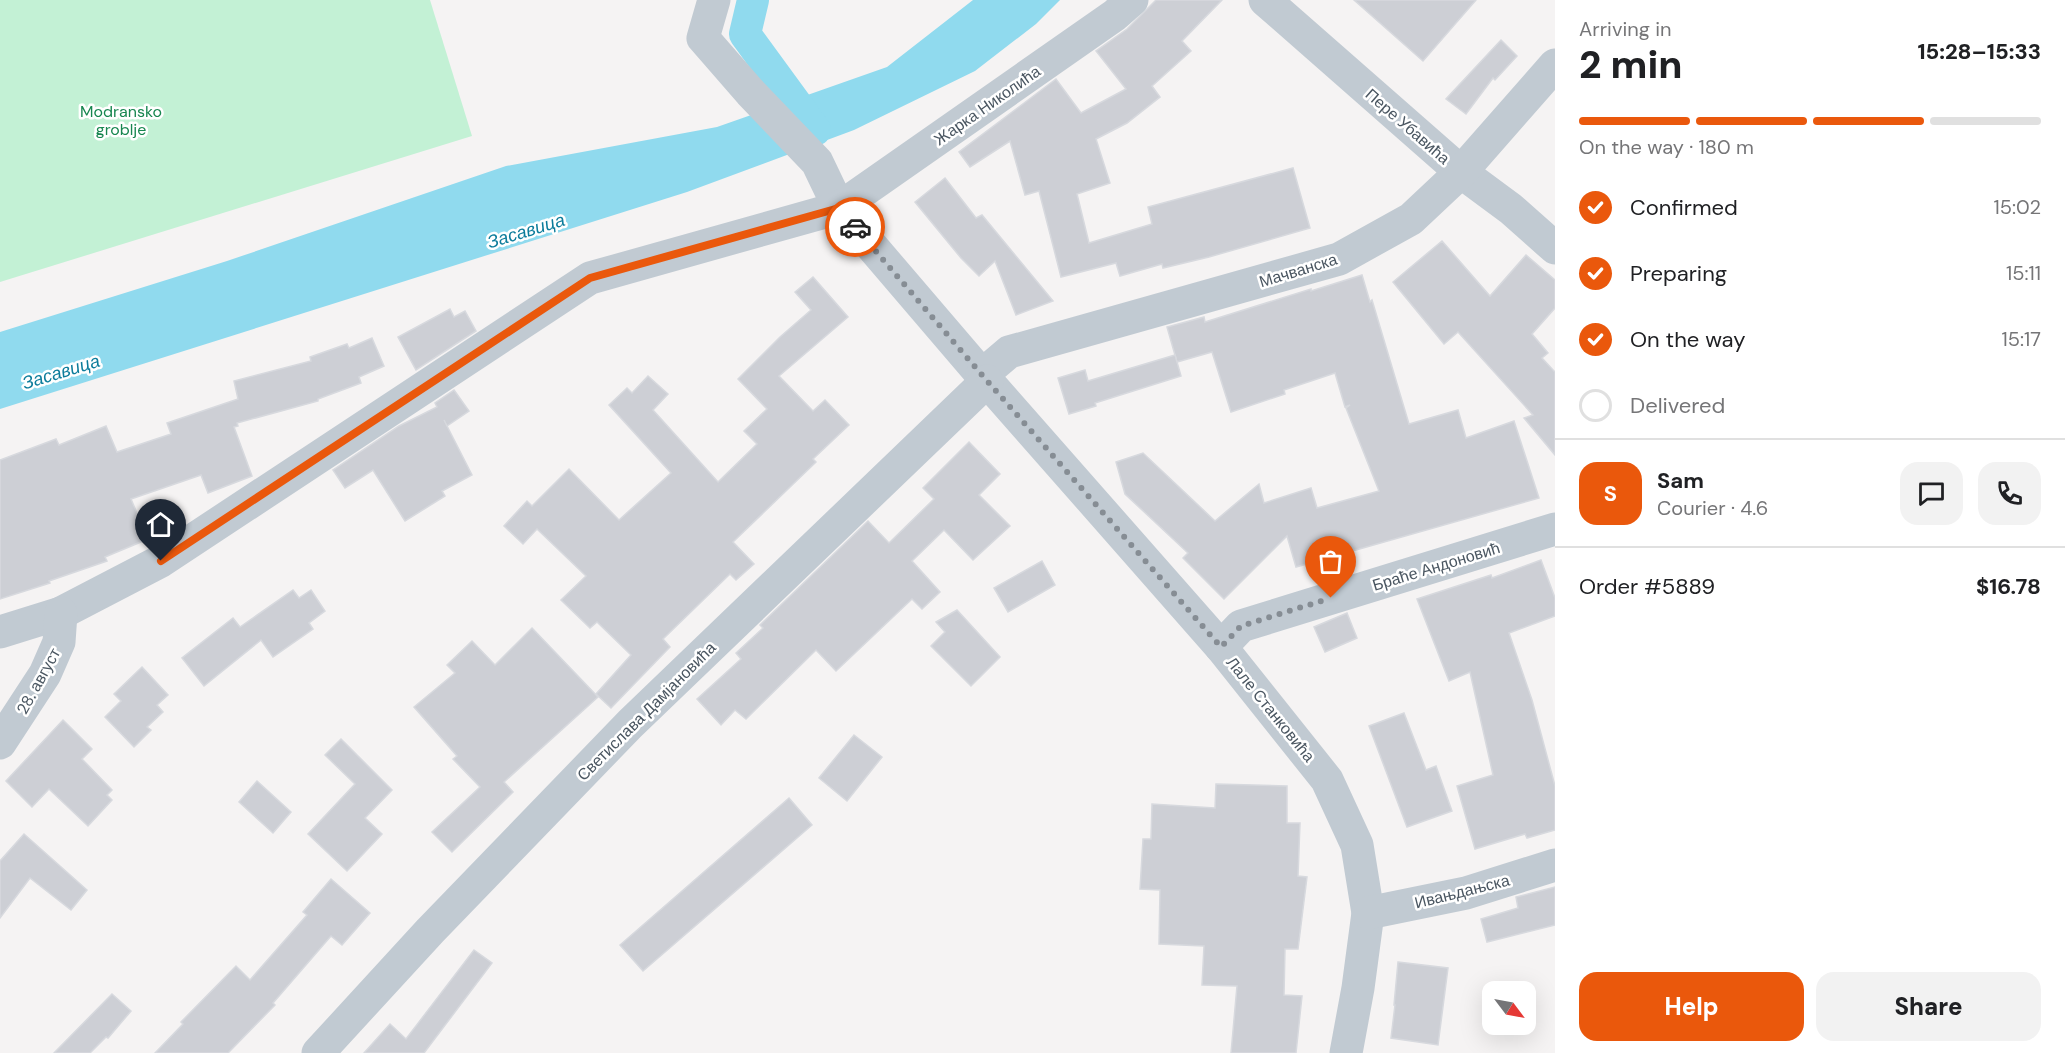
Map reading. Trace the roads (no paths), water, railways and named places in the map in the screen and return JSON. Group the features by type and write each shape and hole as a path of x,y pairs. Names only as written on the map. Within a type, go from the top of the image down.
{"street":[{"name":"Лале Станковића","path":"714,0 703,38 750,92 818,162 839,208 1221,647 1327,780 1357,845 1368,913 1346,1053"},
{"name":"Жарка Николића","path":"0,632 61,613 161,561 590,278 839,208 1115,15 1132,0"},
{"name":"Пере Убавића","path":"1265,0 1461,172 1511,209 1555,248"},
{"name":"Мачванска","path":"985,378 1009,352 1339,260 1411,219 1461,172 1555,66"},
{"name":"Светислава Дамјановића","path":"318,1053 430,931 630,724 985,378"},
{"name":"Браће Андоновић","path":"1221,647 1241,626 1555,530"},
{"name":"28. август","path":"0,743 45,674 59,642 61,613"},
{"name":"Ивањдањска","path":"1368,913 1466,892 1555,865"}],"water":[{"name":"Засавица","path":"973,0 1060,0 1036,24 975,71 854,130 687,192 0,409 0,332 227,261 506,166 717,127 887,67"}],"waterway":[{"path":"753,0 745,34 815,130"}],"park label":[{"name":"Modransko groblje","path":"121,120"}]}
